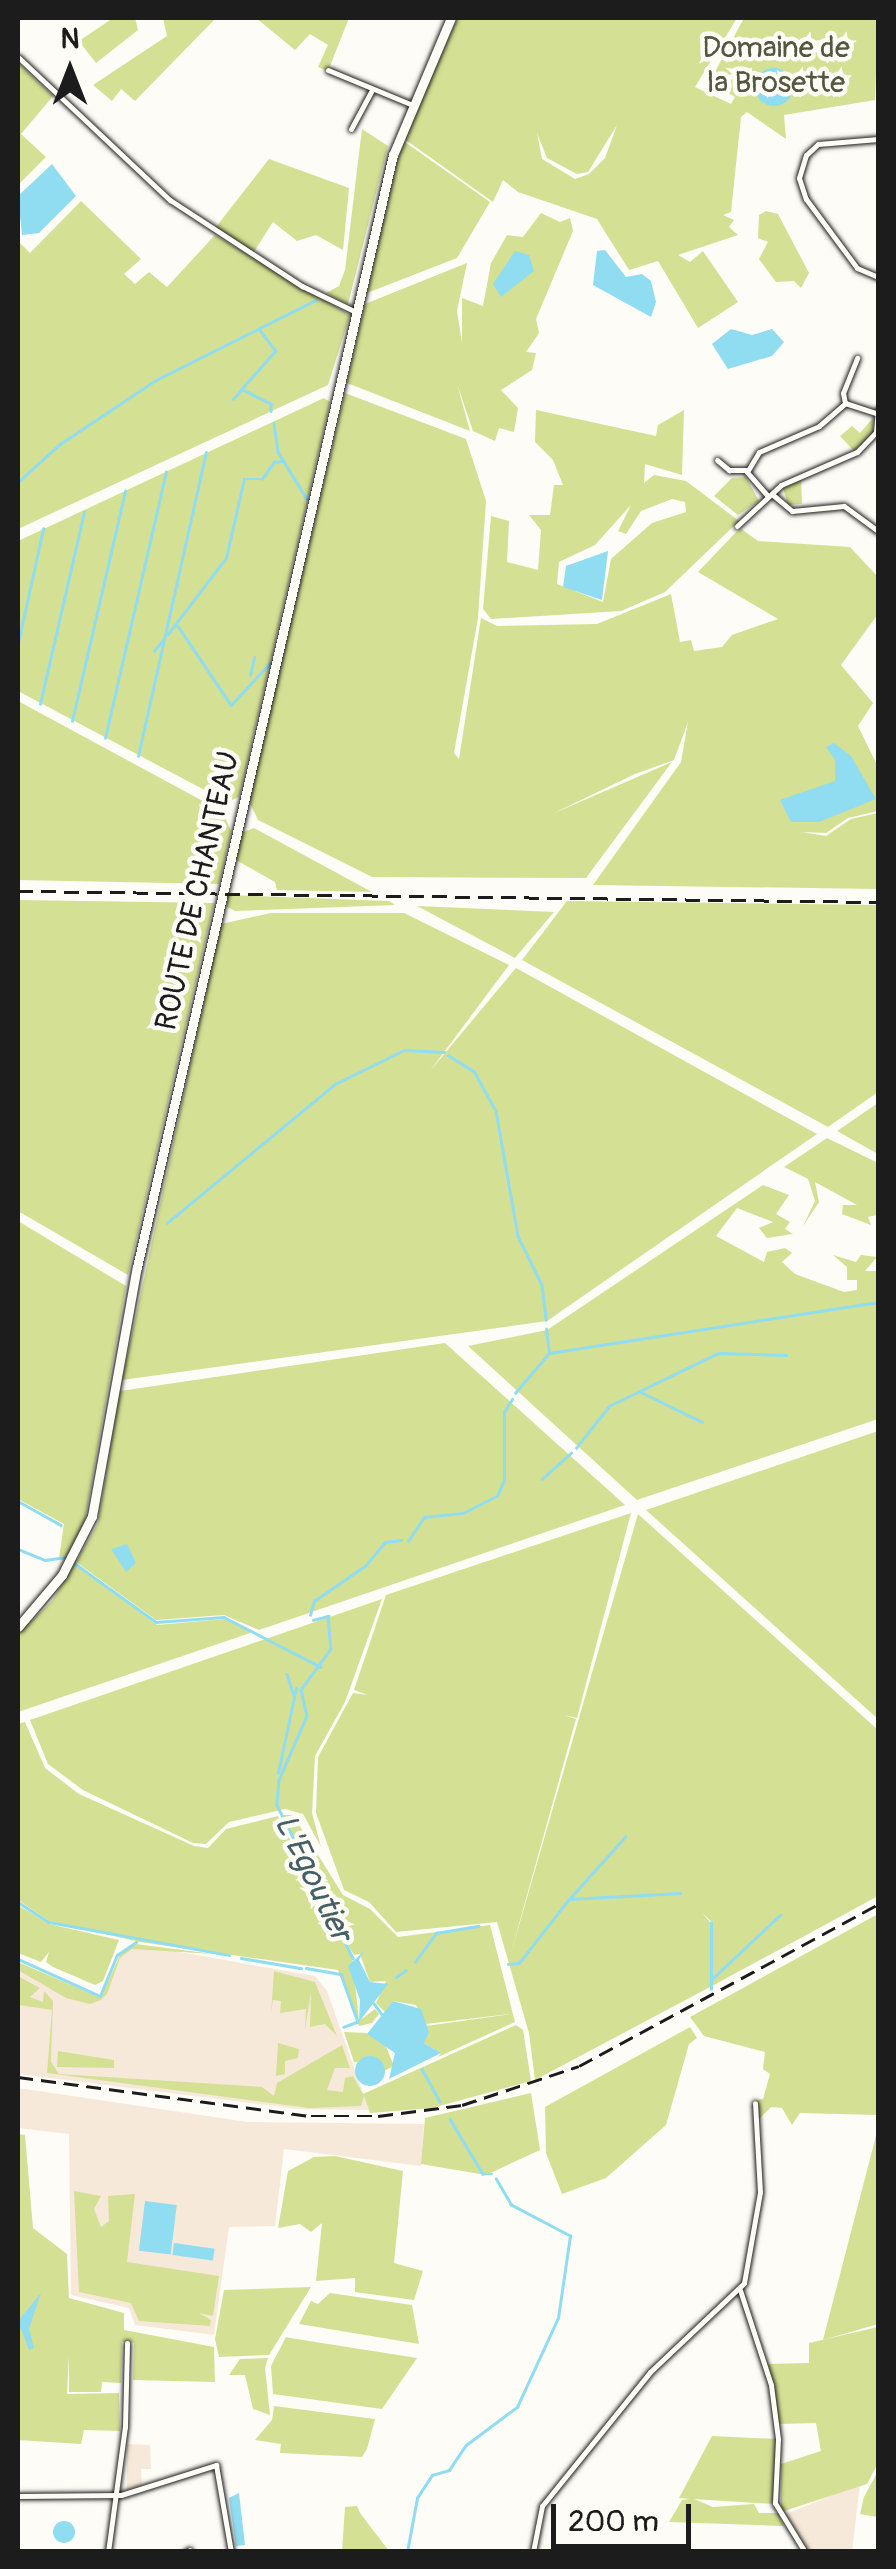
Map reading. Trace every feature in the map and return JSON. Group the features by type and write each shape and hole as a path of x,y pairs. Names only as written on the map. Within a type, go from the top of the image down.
{"main road":[{"name":"ROUTE DE CHANTEAU","path":"18,1628 70,1562 92,1516 137,1267 395,148 410,104 451,18"}],"street":[{"path":"18,57 170,200 302,286 356,312"},
{"path":"328,70 410,104"},
{"path":"351,129 375,89"},
{"path":"878,139 818,144 802,162 799,178 806,199 857,268 878,277"},
{"path":"845,403 843,393 858,358"},
{"path":"737,526 780,484 857,452 876,432 878,412 845,403"},
{"path":"747,470 759,452 819,426 845,403"},
{"path":"717,460 729,470 747,470 792,511 844,506 878,532"},
{"path":"533,2552 542,2506 650,2372 740,2290 758,2228 755,2102"},
{"path":"740,2290 771,2384 778,2439 775,2502 805,2552"},
{"path":"108,2552 127,2343"},
{"path":"18,2496 116,2495 221,2467 231,2552"}],"shaded area":[{"path":"135,1944 315,1976 327,1991 369,2110 298,2109 18,2074 18,1963 101,1998 120,1955"},
{"path":"18,2088 248,2122 424,2124 421,2166 284,2149 275,2226 229,2227 214,2335 135,2325 129,2308 71,2295 69,2134 18,2128"},
{"path":"127,2444 150,2445 151,2469 141,2469 142,2487 127,2491"},
{"path":"860,2484 852,2551 806,2549 786,2514"}],"green space":[{"path":"113,18 135,18 138,30 96,63 79,41"},
{"path":"163,18 216,18 135,101 121,89 112,101 93,85 167,36"},
{"path":"256,18 349,18 328,71 318,67 328,45 310,34 295,50"},
{"name":"Domaine de la Brosette","path":"458,18 737,18 695,87 731,104 735,97 710,81 744,18 878,19 875,100 784,115 786,139 747,112 741,117 731,212 723,215 734,220 729,227 738,235 678,255 690,262 703,251 738,302 698,328 658,261 629,270 597,219 518,192 503,180 493,202 403,138","holes":["617,125 605,158 589,174 575,179 542,159 537,133 547,158 577,174 588,172"]},
{"path":"18,63 53,96 21,134 46,157 18,185"},
{"path":"362,129 388,146 348,304 326,293 339,286 345,270"},
{"path":"402,140 490,202 457,258 367,293"},
{"path":"269,159 349,188 343,250 316,235 297,241 273,222 253,253 216,227"},
{"path":"81,201 141,259 124,274 135,284 149,272 167,287 215,235 350,315 328,385 18,529 18,241 30,253"},
{"path":"766,211 778,214 809,273 801,288 794,281 776,282 759,259 768,242 758,238 759,215"},
{"path":"541,213 560,222 570,218 573,231 536,319 539,333 526,352 536,353 532,370 501,390 518,408 514,432 499,428 495,441 473,431 457,384 470,431 347,383 365,304 467,263 457,311 462,343 462,298 483,306 491,263 507,235 523,237"},
{"path":"345,393 466,439 486,501 478,618 454,753 459,759 481,618 497,626 597,624 671,594 680,642 691,640 694,651 722,647 732,635 778,619 698,572 740,528 758,541 850,547 878,577 878,614 841,665 873,703 858,726 878,767 878,811 848,818 826,833 802,832 826,836 851,819 878,813 878,889 593,885 681,762 688,722 674,760 552,814 672,762 586,878 372,877 258,820 249,801"},
{"path":"324,398 330,402 239,797 227,802 18,691 18,541"},
{"path":"536,410 656,436 658,425 684,410 682,475 645,464 644,483 654,475 686,481 739,521 665,592 621,611 491,619 483,609 491,516 509,521 507,562 538,570 541,530 529,515 550,515 554,485 563,485 553,460 535,442","holes":["672,499 685,502 686,512 652,523 611,559 603,602 557,584 559,562 595,545 631,505 618,531 626,534 641,511"]},
{"path":"873,418 873,434 854,451 840,436 852,426 860,433"},
{"path":"746,477 759,501 738,515 714,496 732,478"},
{"path":"801,478 802,504 788,505 783,488"},
{"path":"18,701 223,812 231,831 219,884 18,880"},
{"path":"254,828 372,892 277,890 275,882 236,860 241,833"},
{"path":"226,895 389,901 395,905 235,911 227,907"},
{"path":"18,900 214,903 128,1275 18,1211"},
{"path":"567,901 878,905 878,1092 828,1127 522,960"},
{"path":"417,906 554,912 515,958"},
{"path":"271,913 404,913 509,965 430,1071 516,968 817,1134 547,1321 122,1380 221,924"},
{"path":"878,1103 878,1154 837,1131"},
{"path":"827,1138 878,1163 878,1215 868,1217 871,1225 842,1214 843,1205 857,1205 815,1182 819,1202 803,1226 815,1201 808,1179 784,1167"},
{"path":"763,1185 789,1195 776,1214 790,1222 785,1229 793,1234 767,1238 759,1228 773,1222 737,1208 716,1236 764,1262 767,1252 785,1248 792,1253 782,1262 795,1274 844,1292 857,1290 857,1280 847,1280 847,1267 833,1255 856,1262 861,1255 877,1257 865,1271 878,1271 878,1419 637,1500 468,1346 547,1330"},
{"path":"18,1221 126,1286 85,1520 68,1555 59,1558 64,1524 18,1499"},
{"path":"445,1343 625,1505 259,1630 224,1615 156,1620 76,1562 98,1523 120,1391"},
{"path":"878,1431 878,1719 646,1510"},
{"path":"631,1513 577,1718 564,1715 576,1719 509,1960 638,1514 878,1730 878,1896 712,1986 713,1923 702,1913 710,1922 710,1987 535,2080 529,2033 497,1922 396,1932 369,1902 344,1890 316,1813 318,1757 353,1693 368,1695 354,1690 386,1595"},
{"path":"74,1564 157,1625 225,1619 253,1632 18,1712 18,1634 52,1601"},
{"path":"382,1599 345,1702 315,1756 312,1813 321,1847 303,1814 285,1809 229,1822 206,1844 193,1843 83,1790 48,1764 30,1720"},
{"path":"25,1722 45,1768 79,1794 194,1846 208,1848 226,1829 278,1816 308,1875 282,1815 293,1815 343,1895 370,1909 398,1937 490,1925 515,2022 438,2057 441,2053 424,2043 426,2026 511,2014 426,2024 416,2005 393,2001 385,2012 376,2003 386,1981 370,1982 360,1954 354,1955 337,1927 352,1956 359,2021 375,2009 379,2014 372,2023 359,2026 338,1970 140,1942 49,1921 18,1900 18,1724"},
{"path":"18,1905 49,1924 119,1940 103,1981 95,1985 53,1967 46,1962 49,1952 41,1962 18,1953"},
{"path":"878,1914 878,2115 800,2113 792,2125 782,2108 771,2107 756,2122 756,2100 763,2099 770,2074 763,2069 765,2052 704,2036 690,2017"},
{"path":"135,1944 214,1954 132,1949 120,1958 107,1994 101,2000 90,2004 66,1998 18,1970 18,1962 101,1998 120,1955"},
{"path":"274,1971 315,1982 337,2036 325,2024 310,2027 311,1992 305,2030 306,2009 280,2013 281,2001 273,2000 271,2013"},
{"path":"18,1976 40,1988 30,1997 43,2002 44,1991 53,2001 51,2062 59,2074 262,2087 274,2096 277,2083 342,2045 350,2068 335,2068 327,2090 343,2092 345,2078 353,2076 363,2094 516,2025 523,2030 531,2081 432,2108 370,2113 364,2096 361,2106 309,2108 47,2073 52,2010 19,2005"},
{"path":"690,2027 697,2038 689,2044 666,2125 606,2178 562,2194 546,2153 545,2107"},
{"path":"344,2032 366,2033 385,2044 394,2066 384,2071 384,2065 354,2062"},
{"path":"278,2043 299,2049 298,2058 285,2061 285,2074 276,2076"},
{"path":"58,2051 114,2060 114,2068 57,2067"},
{"path":"531,2093 540,2150 486,2175 421,2164 425,2118"},
{"path":"878,2128 878,2324 823,2340"},
{"path":"18,2134 25,2135 33,2228 67,2254 69,2298 124,2313 124,2330 214,2347 215,2382 133,2380 134,2343 122,2342 121,2383 102,2382 101,2392 69,2392 69,2355 67,2394 119,2393 120,2431 84,2430 81,2444 18,2440"},
{"path":"335,2156 403,2171 394,2263 423,2271 414,2300 355,2292 355,2278 316,2281 322,2223 311,2232 300,2224 278,2228 288,2171 314,2157"},
{"path":"74,2191 101,2196 94,2209 101,2227 109,2221 108,2196 135,2194 127,2262 219,2276 213,2316 199,2313 211,2320 210,2326 139,2321 131,2303 79,2292"},
{"path":"311,2287 269,2355 219,2357 215,2339 224,2290"},
{"path":"330,2293 412,2305 419,2344 299,2324 311,2301 318,2304"},
{"path":"878,2327 878,2463 867,2484 781,2512 781,2464 821,2451 816,2423 778,2424 768,2364 809,2363 809,2343"},
{"path":"286,2337 417,2358 382,2409 273,2394 271,2366"},
{"path":"268,2358 265,2368 270,2415 253,2409 245,2375 229,2375 240,2359"},
{"path":"274,2406 375,2419 367,2449 362,2457 280,2453 281,2444 255,2440 272,2420"},
{"path":"712,2436 777,2439 774,2504 694,2499 713,2507 754,2504 759,2513 778,2513 784,2526 669,2522 682,2500 690,2499 679,2498"},
{"path":"878,2471 878,2517 860,2514 864,2497"},
{"path":"357,2506 389,2551 342,2551 345,2507"}],"water":[{"path":"774,68 787,74 793,87 787,100 774,106 761,100 755,87 761,74"},
{"path":"52,164 76,196 39,233 22,235 18,196"},
{"path":"605,250 626,277 642,274 651,281 656,302 651,317 593,285 597,251"},
{"path":"515,251 529,255 534,271 501,297 493,284"},
{"path":"731,329 752,335 772,329 784,342 772,356 728,369 712,344"},
{"path":"608,551 602,600 563,587 566,566"},
{"path":"834,743 851,756 876,799 819,822 791,822 780,800 835,781 835,760 826,747"},
{"path":"127,1544 136,1563 126,1572 111,1549"},
{"path":"364,1951 359,1960 370,1982 388,1984 359,2022 360,2000 348,1966"},
{"path":"393,2001 421,2009 429,2032 424,2043 441,2053 389,2079 395,2053 367,2034"},
{"path":"370,2056 381,2060 385,2071 381,2082 370,2086 359,2082 355,2071 359,2060"},
{"path":"145,2201 177,2205 171,2255 139,2251"},
{"path":"174,2243 215,2249 213,2261 172,2255"},
{"path":"41,2293 29,2329 34,2348 29,2350 18,2321"},
{"path":"239,2493 245,2545 236,2546 229,2498"},
{"path":"64,2521 72,2524 72,2540 64,2543 56,2540 53,2532 56,2524"}],"waterway":[{"path":"18,482 60,444 156,380 316,300"},
{"path":"260,330 276,351 242,389 271,404 271,411"},
{"path":"233,399 242,389"},
{"path":"274,423 278,452 307,499"},
{"path":"138,756 206,453"},
{"path":"168,634 226,558 244,479 262,479 274,462 283,461"},
{"path":"105,738 166,472"},
{"path":"72,721 125,491"},
{"path":"40,704 84,512"},
{"path":"18,643 43,529"},
{"path":"178,626 231,705 270,663"},
{"path":"154,651 163,640"},
{"path":"250,675 254,657"},
{"path":"167,1223 335,1084 404,1050 444,1052"},
{"path":"448,1055 474,1071 496,1111 518,1236 542,1285 546,1320"},
{"path":"549,1353 878,1302"},
{"path":"515,1393 549,1353 546,1329"},
{"path":"576,1448 609,1406 718,1353 786,1355"},
{"path":"641,1392 702,1422"},
{"path":"408,1541 424,1517 463,1513 497,1496 504,1480 504,1412 512,1399"},
{"path":"542,1479 571,1453"},
{"path":"18,1501 61,1525"},
{"path":"310,1615 314,1601 365,1566 385,1542 401,1540"},
{"name":"L'Egoutier","path":"18,1549 45,1560 66,1557 156,1622 224,1617 321,1667"},
{"name":"L'Egoutier","path":"313,1620 328,1616 331,1649 301,1690 307,1716 279,1780 277,1805 353,1958"},
{"path":"287,1674 294,1696"},
{"path":"278,1773 296,1688"},
{"path":"571,1897 625,1837"},
{"path":"508,1964 519,1963 569,1899 680,1893"},
{"path":"18,1902 49,1922 229,1955"},
{"path":"711,1980 780,1915"},
{"path":"711,1923 711,1989"},
{"path":"415,1962 436,1933 478,1926"},
{"path":"18,1959 100,1996 117,1955 136,1942"},
{"path":"241,1958 301,1968"},
{"path":"306,1968 341,1974 358,2022 344,2027"},
{"path":"396,1977 406,1970"},
{"name":"L'Egoutier","path":"373,2002 383,2016"},
{"name":"L'Egoutier","path":"422,2069 440,2101"},
{"name":"L'Egoutier","path":"450,2119 483,2174 492,2174"},
{"name":"L'Egoutier","path":"407,2552 417,2498 432,2475 449,2470 466,2445 517,2407 558,2318 570,2236 511,2205 496,2179"}],"railway":[{"path":"18,891 878,902"},
{"path":"18,2077 311,2116 378,2116 462,2105 579,2066 878,1904"}]}
